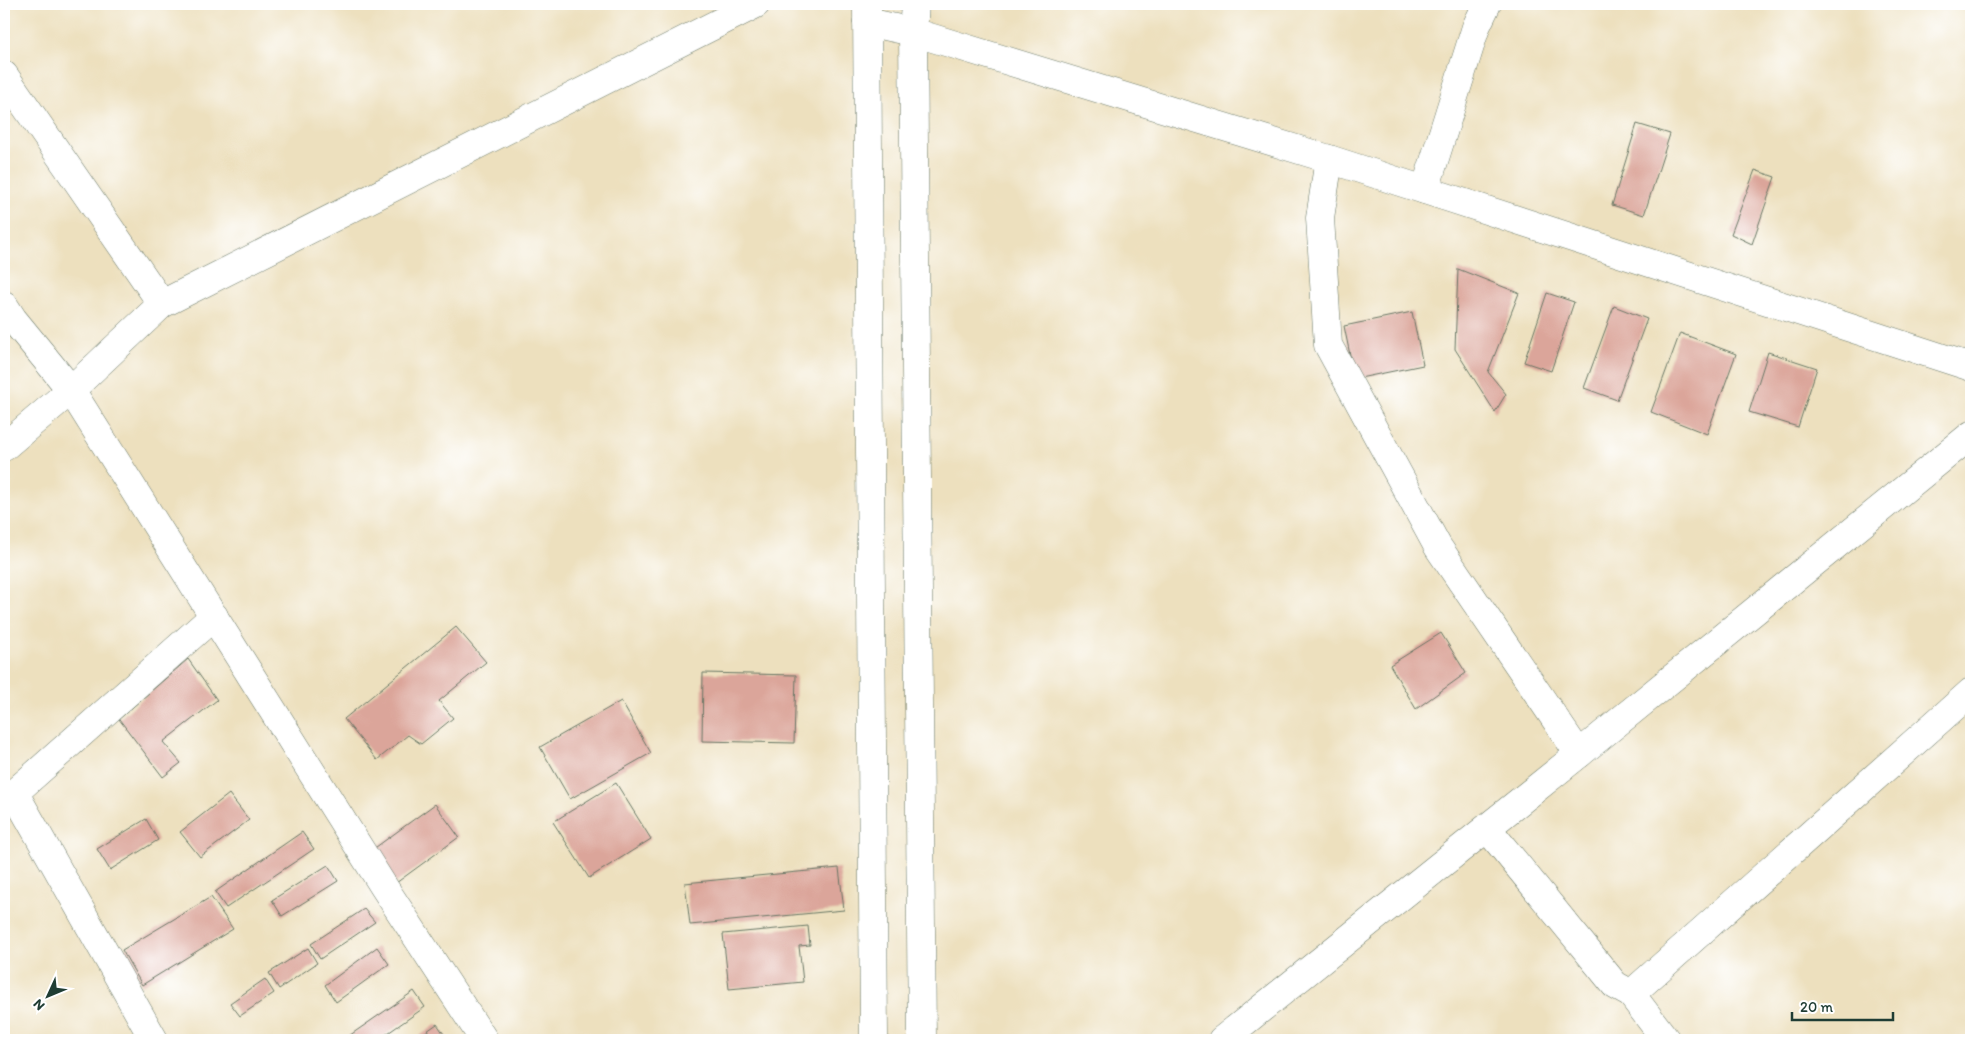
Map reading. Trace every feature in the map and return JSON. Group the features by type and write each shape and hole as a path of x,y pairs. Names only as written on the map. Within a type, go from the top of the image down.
{"street":[{"path":"4,447 71,390 162,304 756,4"},
{"path":"915,4 913,32 922,1040"},
{"path":"1424,190 1476,27 1487,4"},
{"path":"874,1040 867,13 913,32 1329,159 1971,367"},
{"path":"4,75 162,304"},
{"path":"1329,159 1320,218 1328,345 1438,547 1579,754"},
{"path":"7,316 71,390 384,887 484,1040"},
{"path":"1222,1040 1579,754 1971,435"},
{"path":"154,1040 9,797 214,616"},
{"path":"1631,994 1971,692"},
{"path":"1487,828 1615,985 1631,994 1666,1040"}],"building":[{"path":"1637,124 1670,134 1644,215 1612,205"},
{"path":"1755,170 1775,177 1752,244 1731,234"},
{"path":"1458,269 1519,293 1488,372 1506,394 1495,412 1455,349"},
{"path":"1547,293 1574,302 1551,371 1524,362"},
{"path":"1614,306 1647,319 1617,400 1584,388"},
{"path":"1412,312 1423,365 1355,379 1344,326"},
{"path":"1680,333 1736,354 1707,434 1651,412"},
{"path":"1768,352 1817,368 1798,427 1749,412"},
{"path":"456,627 486,662 439,701 453,718 421,744 408,735 377,760 344,719"},
{"path":"1441,633 1466,673 1416,709 1390,665"},
{"path":"188,659 217,700 163,742 181,763 163,777 119,719"},
{"path":"703,673 796,675 794,743 702,741"},
{"path":"621,701 651,753 570,799 540,747"},
{"path":"616,783 651,839 589,878 553,822"},
{"path":"229,794 249,820 200,857 180,832"},
{"path":"435,804 459,837 396,883 372,850"},
{"path":"146,819 158,840 110,870 97,849"},
{"path":"302,832 314,849 226,908 215,892"},
{"path":"328,865 338,881 282,916 272,900"},
{"path":"839,868 844,910 690,925 685,883"},
{"path":"211,897 233,929 142,985 122,950"},
{"path":"364,909 375,922 320,959 311,944"},
{"path":"808,926 810,945 799,946 803,982 729,989 723,934"},
{"path":"377,947 389,964 336,1002 325,985"},
{"path":"308,948 317,963 279,989 269,973"},
{"path":"265,979 274,993 240,1016 230,1003"},
{"path":"414,991 425,1007 378,1040 343,1040"},
{"path":"437,1024 448,1040 414,1040"}]}
